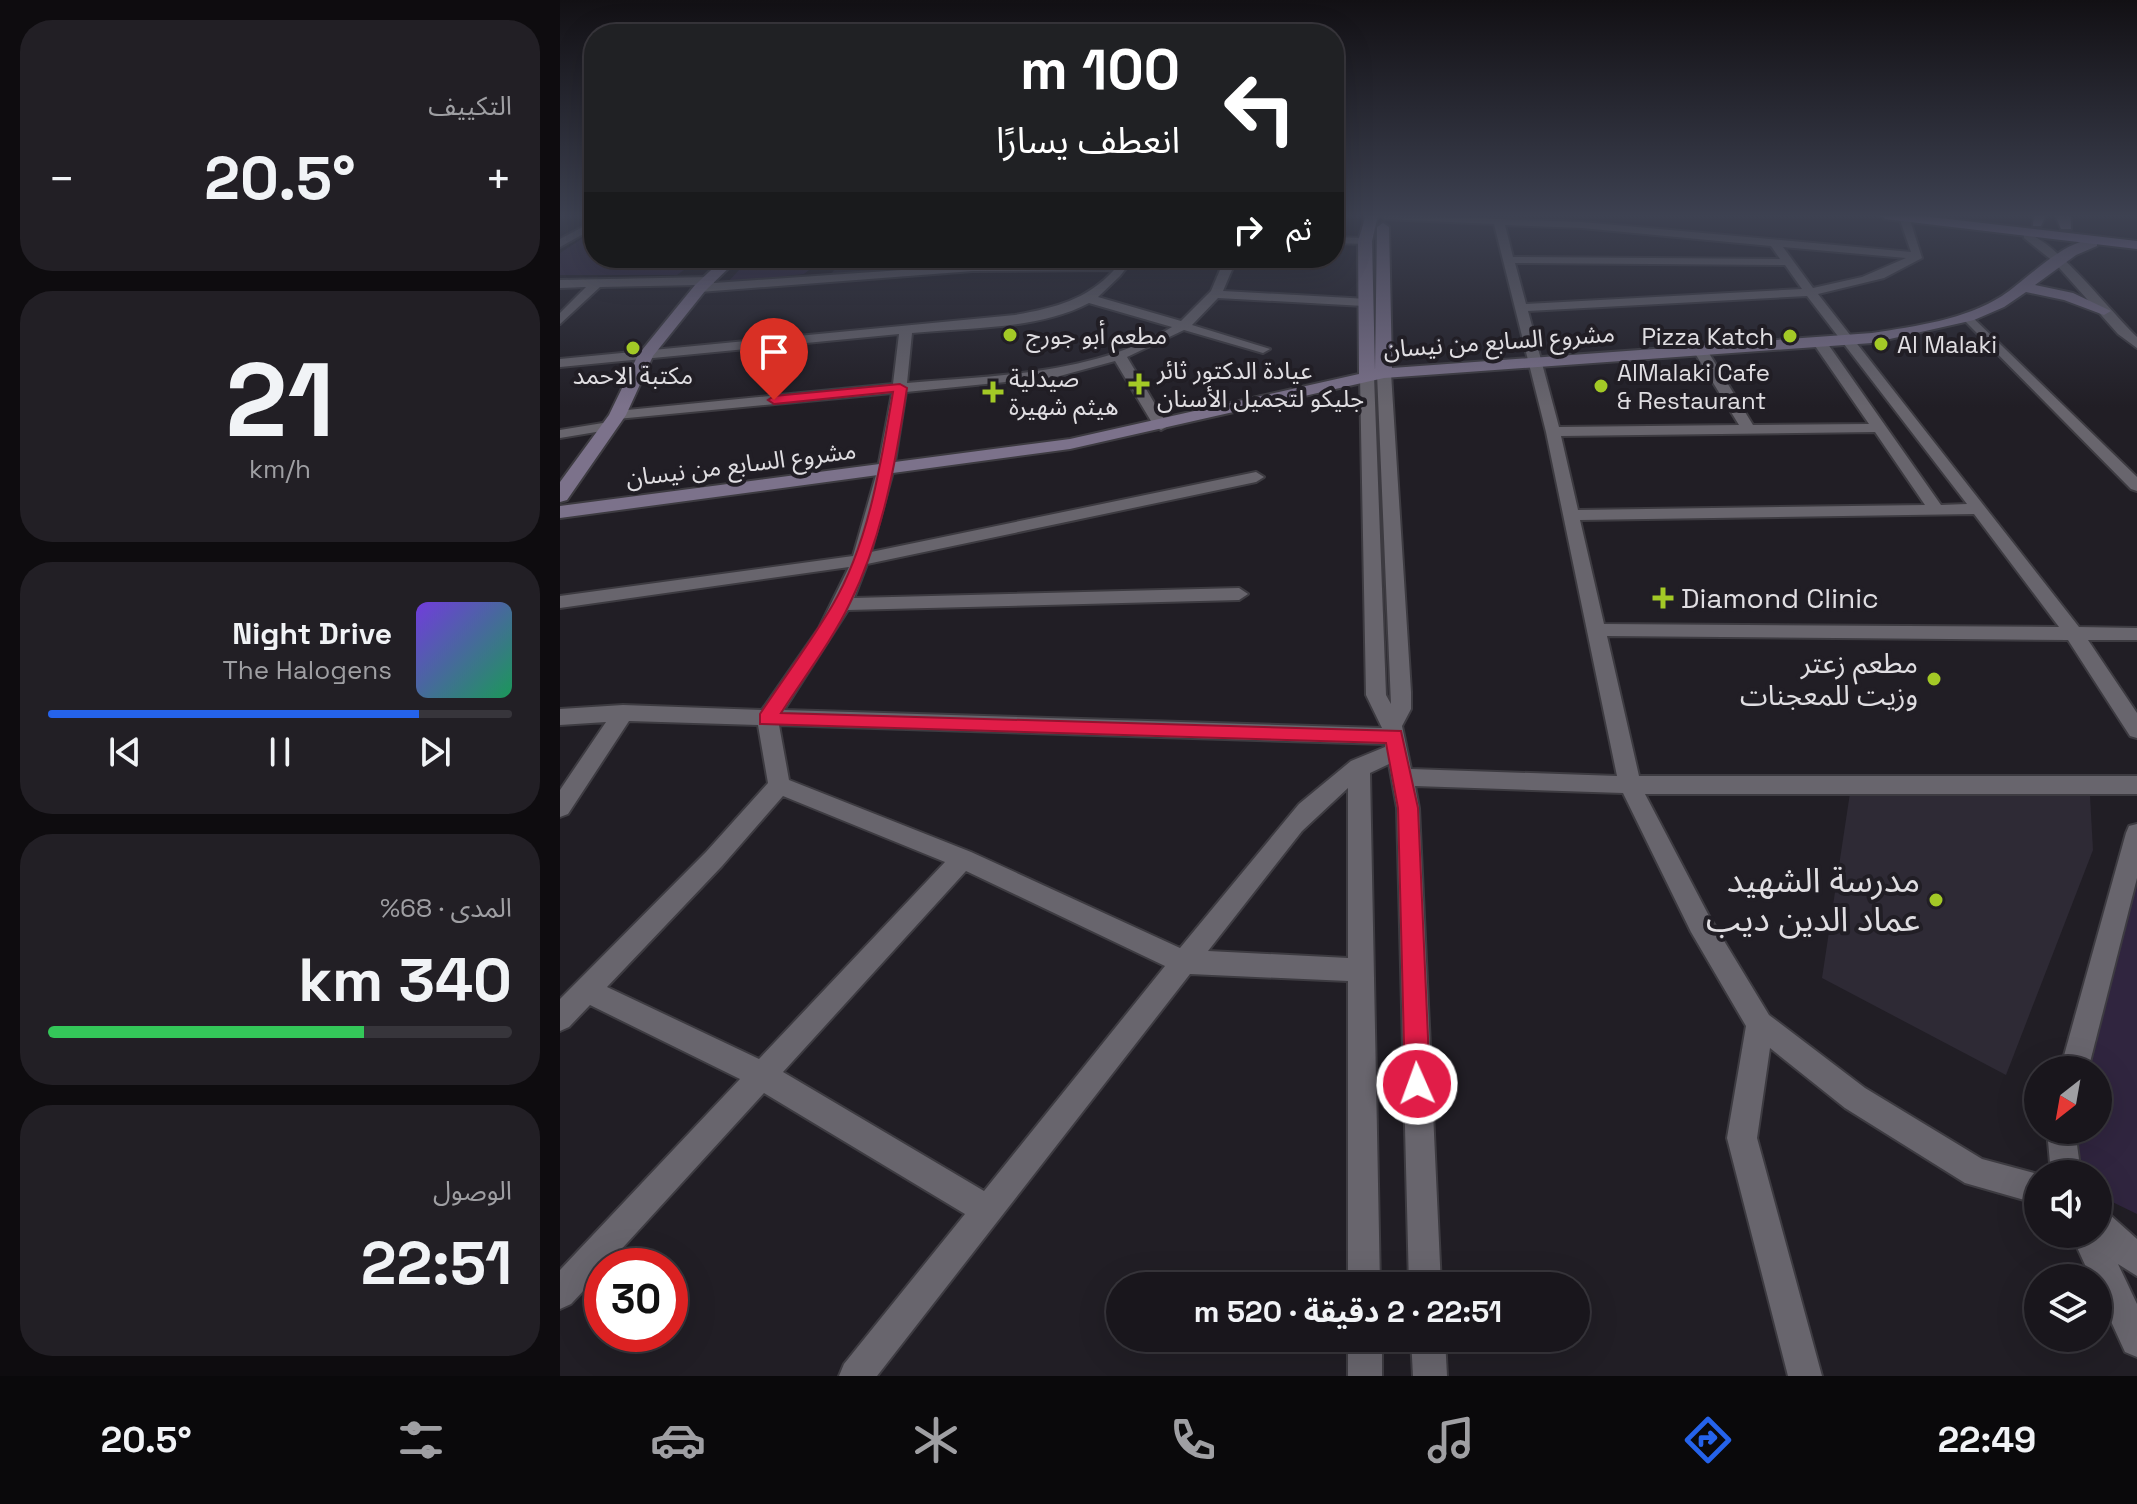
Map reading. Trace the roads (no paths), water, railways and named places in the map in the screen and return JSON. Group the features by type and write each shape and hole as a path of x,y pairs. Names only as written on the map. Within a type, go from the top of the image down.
{"main road":[{"path":"560,496 613,420 646,355 711,279"},
{"path":"1364,279 1364,302 1375,374"},
{"path":"1375,374 1379,279"},
{"name":"مشروع السابع من نيسان","path":"560,512 1070,444 1161,426 1375,374 1846,341 1968,317 2037,279"},
{"path":"2026,288 2068,296 2104,311"}],"street":[{"path":"560,284 705,285 779,279"},
{"path":"560,363 1065,310 1090,299 1109,279"},
{"path":"560,434 613,420 1056,373 1119,356 1183,325 1215,294 1222,279"},
{"path":"1512,279 1553,432 1630,785 1700,924 1760,1024 1855,1098 1976,1172 2024,1185"},
{"path":"1802,279 1846,341 2074,634 2137,730"},
{"path":"1520,308 1810,292 1867,279"},
{"path":"2077,279 2137,344"},
{"path":"560,320 597,283"},
{"path":"1215,294 1364,302"},
{"path":"1090,299 1263,349"},
{"path":"1968,317 2137,486"},
{"path":"779,785 767,719 841,604 860,560 887,469 906,329"},
{"path":"1820,343 1936,509"},
{"path":"1700,350 1750,432"},
{"path":"1119,356 1161,426"},
{"path":"1375,374 1376,695 1394,738 1404,777 1424,1272"},
{"path":"856,1376 1316,799 1394,738 1401,709 1401,692 1375,374"},
{"path":"1553,432 1750,432 1880,428"},
{"path":"560,602 860,560 1256,477"},
{"path":"1571,515 1979,509"},
{"path":"841,604 1239,594"},
{"path":"1597,630 2137,634"},
{"path":"560,717 623,713 1394,738"},
{"path":"560,808 623,713"},
{"path":"1359,767 1364,1272"},
{"path":"1404,777 1630,785 2137,785"},
{"path":"779,785 963,859 1183,962 1361,970"},
{"path":"560,1018 779,785"},
{"path":"2078,1056 2137,833"},
{"path":"560,1293 963,859"},
{"path":"588,991 763,1076 986,1210"},
{"path":"1760,1024 1742,1138 1805,1376"},
{"path":"2112,1238 2137,1260"},
{"path":"2094,1248 2137,1340"},
{"path":"1365,1352 1365,1376"},
{"path":"1429,1352 1430,1376"}],"place":[{"name":"مطعم أبو جورج","path":"1010,335"},
{"name":"Pizza Katch","path":"1790,336"},
{"name":"Al Malaki","path":"1881,344"},
{"name":"مكتبة الاحمد","path":"633,348"},
{"name":"عيادة الدكتور ثائر جليكو لتجميل الأسنان","path":"1139,384"},
{"name":"AlMalaki Cafe & Restaurant","path":"1601,386"},
{"name":"صيدلية هيثم شهيرة","path":"993,392"},
{"name":"Diamond Clinic","path":"1663,598"},
{"name":"مطعم زعتر وزيت للمعجنات","path":"1934,679"},
{"name":"مدرسة الشهيد عماد الدين ديب","path":"1936,900"}]}
